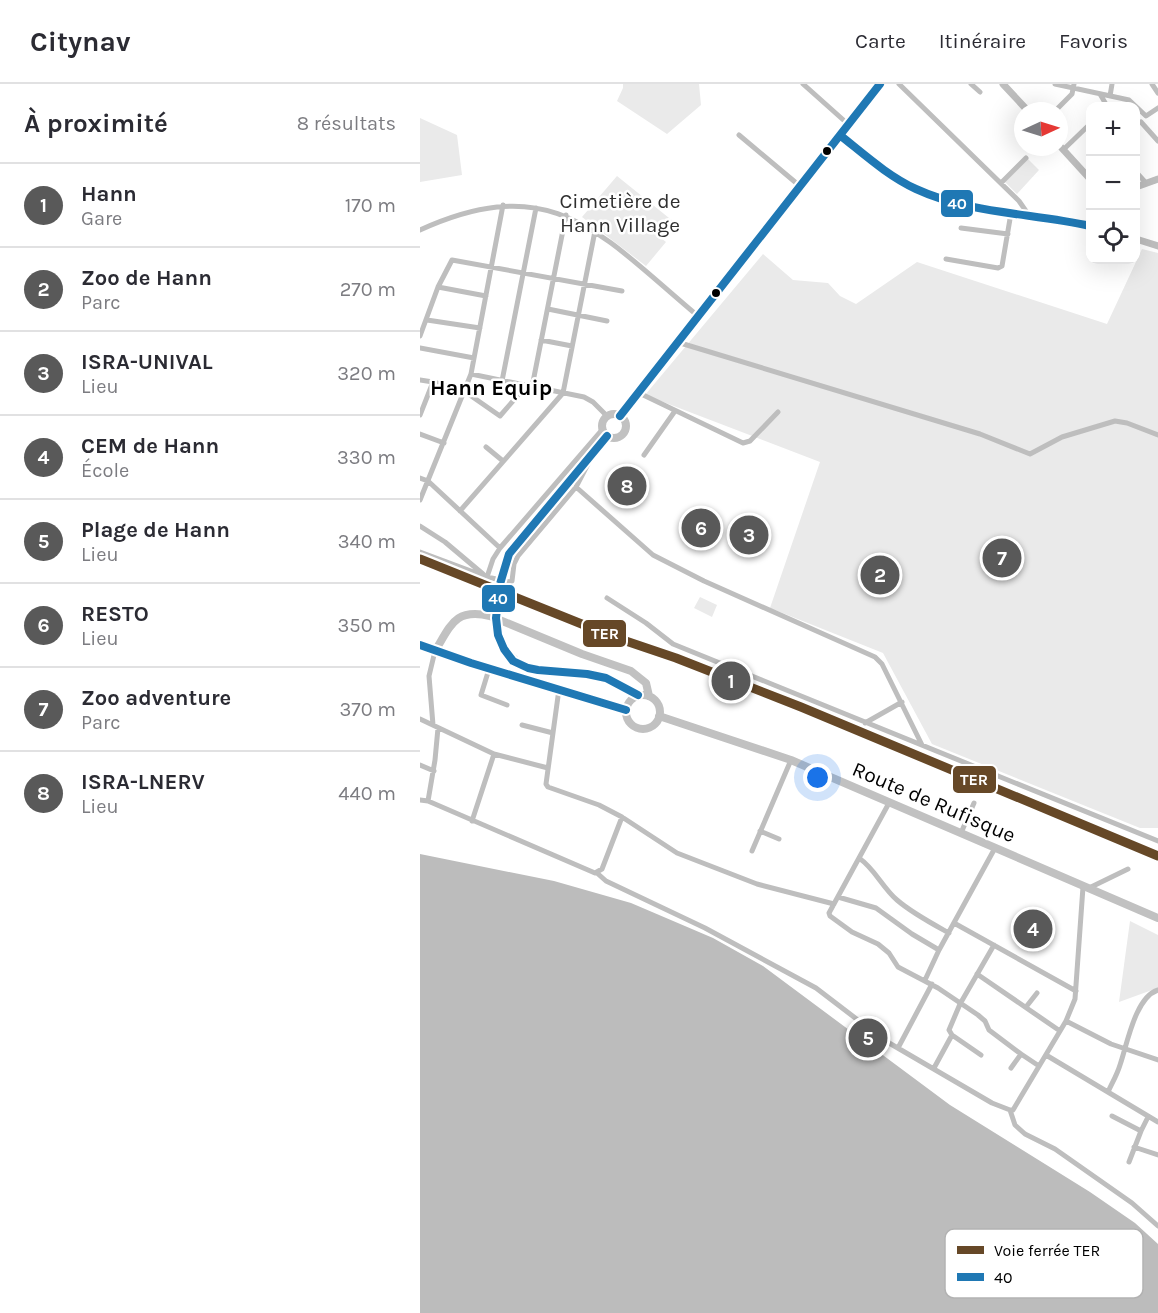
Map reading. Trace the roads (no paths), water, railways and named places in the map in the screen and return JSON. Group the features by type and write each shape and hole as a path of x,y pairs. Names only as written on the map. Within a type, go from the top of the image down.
{"main road":[{"path":"620,416 841,136 879,84"},
{"path":"613,414 620,416 626,424 624,433 616,438 605,433 602,422 606,416 613,414"},
{"path":"605,433 509,554 502,575 496,625 504,650 527,668 607,678 626,691 649,696 657,702 659,716 653,725 642,728 632,725 627,716 626,691"},
{"path":"435,651 453,622 460,616 469,613 490,616 582,654 631,671 646,683 649,696"},
{"path":"420,645 489,669 628,706"},
{"path":"628,706 638,695"},
{"name":"Route de Rufisque","path":"659,716 791,760 1158,918"}],"street":[{"path":"803,84 849,125"},
{"path":"899,84 1019,201 1028,214"},
{"path":"971,84 980,93"},
{"path":"1003,84 1020,102"},
{"path":"1055,84 1074,86 1132,101 1144,115 1156,112"},
{"path":"1110,96 1112,84"},
{"path":"1152,84 1158,93"},
{"path":"1064,102 1072,94 1074,86"},
{"path":"1100,94 1105,102"},
{"path":"1141,122 1158,141"},
{"path":"1068,141 1086,127"},
{"path":"739,135 801,187"},
{"path":"841,136 915,189 959,204 1086,225"},
{"path":"1068,155 1086,175"},
{"path":"1001,183 1026,158"},
{"path":"1140,176 1146,183"},
{"path":"1140,185 1158,179"},
{"path":"420,230 473,210 503,205 536,208 566,215 595,231 698,316"},
{"path":"420,500 471,375 503,205"},
{"path":"502,381 536,208"},
{"path":"946,259 1002,266 1011,213"},
{"path":"420,380 464,391 500,416 529,386 542,340 566,215"},
{"path":"961,228 1008,234"},
{"path":"460,511 563,393 595,231"},
{"path":"1140,240 1158,246"},
{"path":"420,336 438,287 452,260 622,291"},
{"path":"438,287 486,296"},
{"path":"548,309 607,321"},
{"path":"427,320 480,328"},
{"path":"542,340 572,346"},
{"path":"677,342 981,434 1030,454 1062,437 1115,421 1127,423 1158,435"},
{"path":"420,348 474,358"},
{"path":"471,375 584,398 593,402 606,416"},
{"path":"420,415 433,382"},
{"path":"637,392 744,443 750,441 778,412"},
{"path":"644,455 675,411"},
{"path":"420,434 444,443"},
{"path":"487,577 493,559 500,548 595,443"},
{"path":"486,447 503,461"},
{"path":"420,552 487,577 513,581 514,564 518,556 576,487 588,467 589,462 586,459"},
{"path":"420,478 428,481 500,548"},
{"path":"576,487 653,555 704,581 875,657 882,664 922,745"},
{"path":"420,526 445,542 487,577"},
{"path":"607,598 674,644 1158,841"},
{"path":"428,801 434,771 435,726 429,676 435,651"},
{"path":"489,669 481,695 507,705"},
{"path":"559,689 546,784 548,787 598,805 622,817 677,853 757,884 834,904"},
{"path":"865,723 902,702"},
{"path":"420,719 494,754 548,768"},
{"path":"522,725 553,733"},
{"path":"472,821 494,754"},
{"path":"752,851 791,760"},
{"path":"420,765 434,771"},
{"path":"420,800 428,801 597,873 606,881 705,928 816,988 869,1030 992,1103 1010,1110"},
{"path":"889,803 829,913 831,918 852,932 878,944 889,952 898,967 932,984 983,1018 989,1030 1039,1066"},
{"path":"961,833 974,804"},
{"path":"597,873 602,869 622,817"},
{"path":"760,831 779,839"},
{"path":"925,980 995,848"},
{"path":"859,858 871,867 881,883 898,901 949,933"},
{"path":"1010,1110 1013,1110 1066,1022 1075,999 1086,888 1128,868"},
{"path":"838,897 872,906 939,950"},
{"path":"954,923 1076,991"},
{"path":"981,1055 952,1035 950,1030 960,1004 994,945"},
{"path":"976,974 1060,1031"},
{"path":"898,1048 932,984"},
{"path":"1108,1092 1140,1008 1149,994 1158,990"},
{"path":"1026,1007 1037,993"},
{"path":"1066,1022 1125,1050 1158,1060"},
{"path":"934,1068 952,1035"},
{"path":"1011,1068 1021,1054"},
{"path":"1046,1055 1157,1121"},
{"path":"1010,1110 1015,1125 1025,1134 1055,1149 1132,1203 1158,1226"},
{"path":"1112,1116 1141,1131"},
{"path":"1129,1162 1148,1117"},
{"path":"1134,1147 1158,1155"}],"rail line":[{"name":"TER","path":"420,559 614,637 676,658 801,707 1158,856"}],"place":[{"name":"ISRA-LNERV","path":"627,486"},
{"name":"RESTO","path":"701,528"},
{"name":"ISRA-UNIVAL","path":"749,535"},
{"name":"Zoo adventure","path":"1002,558"},
{"name":"Zoo de Hann","path":"880,575"},
{"name":"Hann","path":"731,681"},
{"name":"CEM de Hann","path":"1033,929"},
{"name":"Plage de Hann","path":"868,1038"}],"district":[{"name":"Hann Equip","path":"491,388"}],"park label":[{"name":"Cimetière de Hann Village","path":"620,213"}]}
